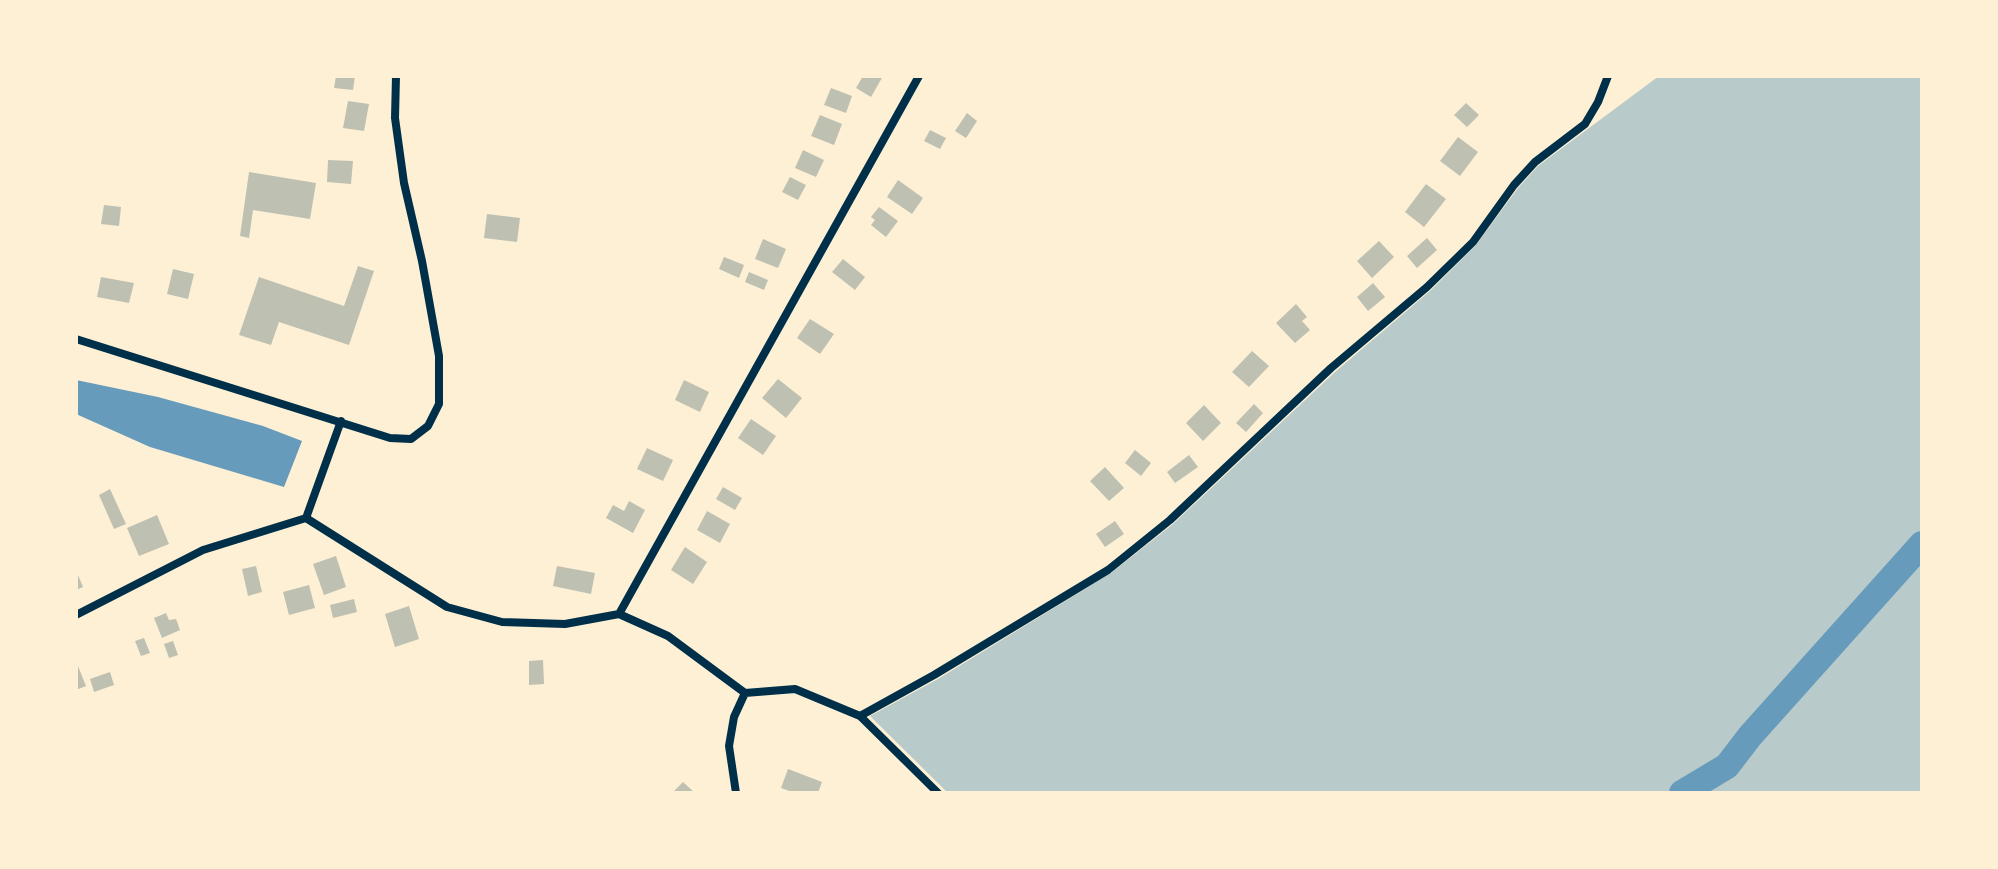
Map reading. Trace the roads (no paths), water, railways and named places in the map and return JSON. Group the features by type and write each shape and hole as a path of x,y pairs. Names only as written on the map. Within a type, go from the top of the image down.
{"street":[{"path":"76,339 390,438 411,439 428,426 439,404 439,356 404,183 395,118 396,76"},
{"path":"619,614 919,76"},
{"path":"860,716 1108,570 1170,520 1331,368 1427,287 1473,242 1514,185 1535,162 1585,124 1608,76"},
{"path":"306,518 341,421"},
{"path":"76,615 203,550 306,518 447,607 502,622 565,624 619,614 668,636 745,693 795,689 860,716 938,793"},
{"path":"736,793 729,746 734,717 745,693"}],"water":[{"path":"76,380 158,397 263,426 302,441 284,487 150,447 76,414"}],"waterway":[{"path":"1682,793 1727,766 1750,736 1922,544"}]}
